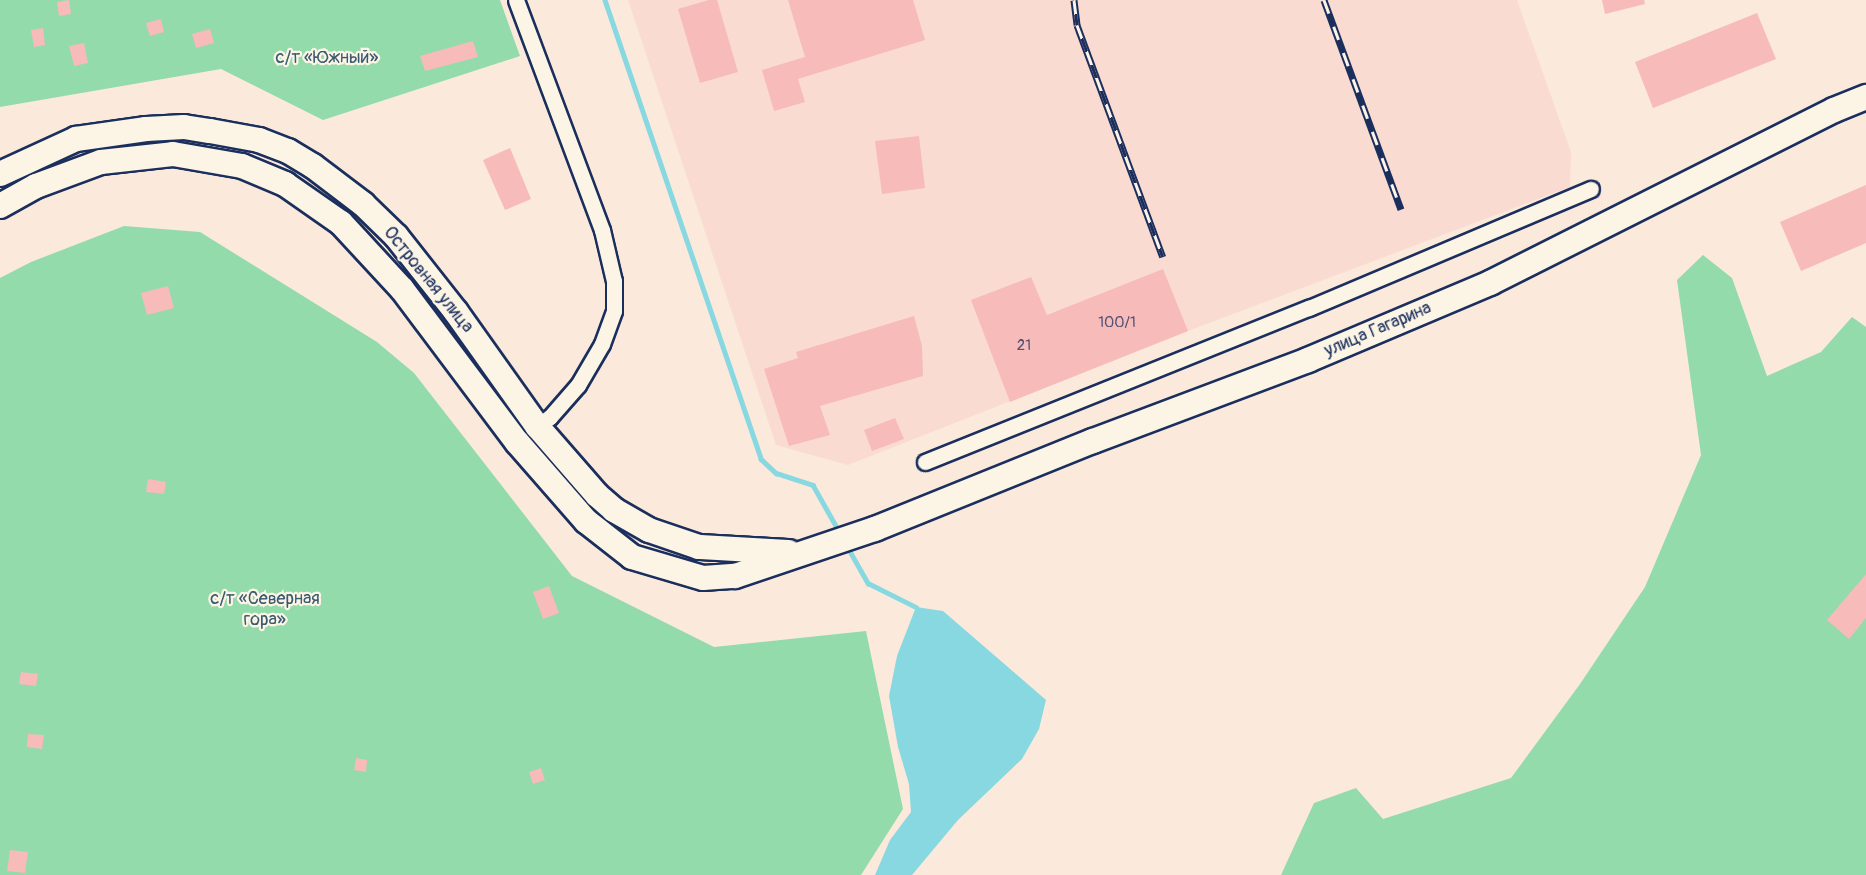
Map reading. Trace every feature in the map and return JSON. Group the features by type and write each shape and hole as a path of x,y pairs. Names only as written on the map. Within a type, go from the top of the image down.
{"main road":[{"name":"улица Гагарина","path":"703,578 735,576 875,529 1093,441 1308,360 1490,283 1834,110 1866,97"},
{"name":"Островная улица","path":"0,174 76,139 146,129 184,127 210,131 259,140 288,151 313,166 363,204 396,236 456,312 537,426 597,495 614,510 649,530 699,547 801,553"},
{"name":"Островная улица","path":"0,206 36,186 101,162 173,154 242,166 285,184 341,223 402,289 517,442 586,521 632,557 703,578"}],"street":[{"path":"516,0 602,230 614,281 614,311 602,344 578,385 550,417 537,426"},
{"path":"925,462 1309,308 1591,189"}],"shaded area":[{"path":"628,0 1517,0 1571,152 1570,187 1188,331 848,465 776,445"}],"green space":[{"name":"с/т «Южный»","path":"0,0 500,0 520,56 323,120 221,69 0,107"},
{"name":"с/т «Северная гора»","path":"124,226 200,232 377,342 414,373 572,576 714,647 866,631 903,809 861,875 0,875 0,278 31,262"},
{"path":"1703,255 1732,278 1767,376 1821,352 1852,317 1866,327 1866,875 1281,875 1314,803 1356,788 1383,819 1511,778 1580,684 1645,587 1701,455 1677,280"}],"water":[{"path":"916,607 943,611 1046,700 1039,729 1022,759 958,820 912,875 875,875 890,840 911,812 909,784 898,747 889,696 897,656"}],"building":[{"path":"69,0 71,14 59,16 57,2"},
{"path":"717,0 738,72 700,83 678,9"},
{"path":"788,0 913,0 925,40 798,79 805,102 774,111 762,70 805,57"},
{"path":"1602,0 1644,0 1645,4 1605,14"},
{"path":"1757,13 1776,59 1653,108 1635,62"},
{"path":"161,19 164,32 150,36 146,23"},
{"path":"43,28 45,45 34,47 31,30"},
{"path":"210,29 214,43 196,48 192,34"},
{"path":"473,41 478,57 425,71 420,56"},
{"path":"84,43 88,63 74,66 69,46"},
{"path":"919,136 925,188 882,194 875,141"},
{"path":"510,148 531,199 505,210 483,160"},
{"path":"1866,185 1866,243 1801,271 1780,222"},
{"path":"1163,269 1188,331 1010,402 971,300 1031,277 1047,315"},
{"path":"168,286 174,308 147,315 141,293"},
{"path":"914,316 922,346 923,376 820,406 830,435 789,446 764,369 798,358 796,352"},
{"path":"895,418 904,439 872,451 864,430"},
{"path":"148,479 166,482 164,494 146,492"},
{"path":"1866,574 1866,618 1849,639 1827,620"},
{"path":"549,586 559,613 543,619 533,592"},
{"path":"21,672 38,674 36,686 19,684"},
{"path":"28,734 44,735 42,749 27,747"},
{"path":"356,758 367,760 366,772 354,770"},
{"path":"541,768 545,780 533,784 529,772"},
{"path":"10,850 28,852 25,873 7,871"}],"waterway":[{"path":"605,0 761,459 776,473 813,485 840,533"},
{"path":"847,546 868,583 916,607"}],"railway":[{"path":"1074,0 1077,25 1163,257"},
{"path":"1324,0 1401,209"}]}
